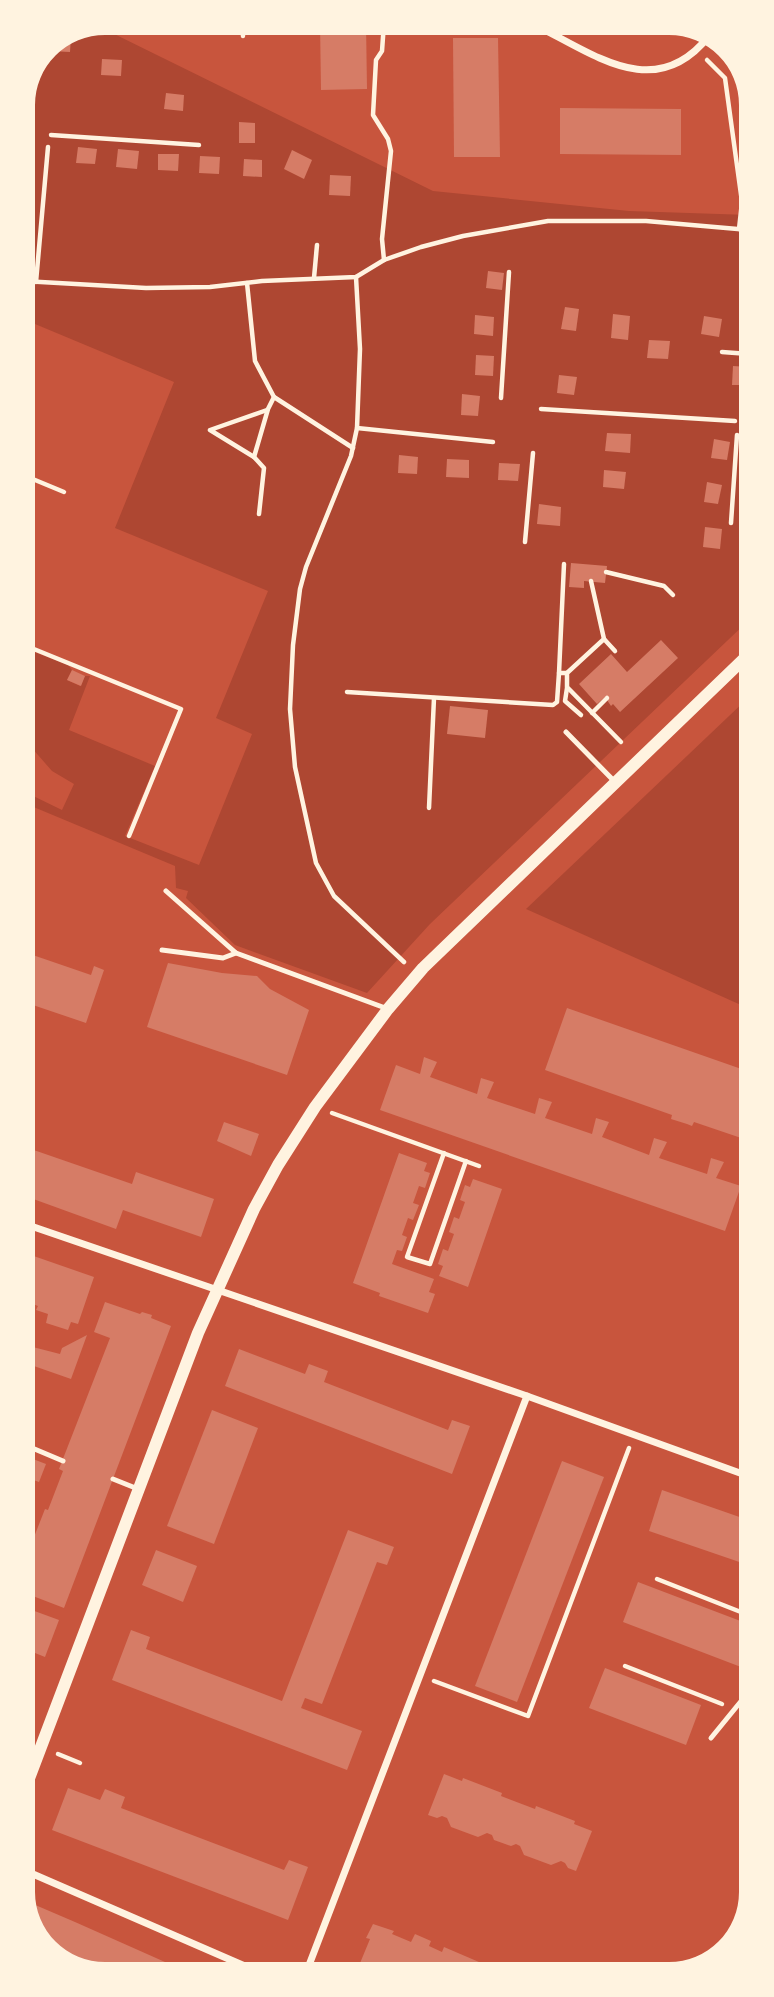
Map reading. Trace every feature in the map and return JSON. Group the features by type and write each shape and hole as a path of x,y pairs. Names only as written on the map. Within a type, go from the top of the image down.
{"street":[{"path":"554,35 601,59 625,67 657,71 674,65 698,50 703,44"},
{"path":"35,1765 138,1489 217,1289 254,1209 314,1107 418,974 739,664"},
{"path":"35,1227 739,1472"},
{"path":"310,1962 527,1396"},
{"path":"35,1875 236,1962"}],"lane":[{"path":"566,732 615,783"},
{"path":"166,891 236,953 388,1009"},
{"path":"162,950 223,958 236,953"},
{"path":"35,1449 63,1461"},
{"path":"113,1479 138,1489"},
{"path":"711,1738 739,1704"}],"path":[{"path":"383,35 382,51 376,60 373,115 388,139 391,150 382,239 384,260"},
{"path":"698,50 725,79 739,180"},
{"path":"51,135 199,145"},
{"path":"48,147 36,282 146,288 210,287 356,276 384,260 463,236 548,221 646,221 739,229"},
{"path":"314,278 317,245"},
{"path":"501,398 509,272"},
{"path":"356,276 360,349 357,428 353,448 306,567 300,589 293,645 290,709 295,767 316,863 334,896 418,974"},
{"path":"247,283 255,361 274,397 353,448"},
{"path":"722,352 739,353"},
{"path":"254,457 274,397"},
{"path":"259,514 264,468 254,457 210,430 268,409"},
{"path":"541,409 735,421"},
{"path":"357,428 494,442"},
{"path":"731,523 737,435"},
{"path":"525,542 533,453"},
{"path":"35,480 64,492"},
{"path":"347,692 553,705 557,702 564,564"},
{"path":"606,572 664,586 673,596"},
{"path":"591,582 604,639 615,650"},
{"path":"559,673 567,673 604,639"},
{"path":"35,649 181,709 129,836"},
{"path":"567,673 565,701 580,715"},
{"path":"567,687 621,742"},
{"path":"429,808 434,698"},
{"path":"592,713 607,698"},
{"path":"314,1107 479,1166"},
{"path":"444,1153 407,1257 430,1264 466,1161"},
{"path":"420,1675 528,1716 634,1434"},
{"path":"657,1579 739,1611"},
{"path":"625,1666 735,1709"},
{"path":"63,1756 80,1763"}],"shaded area":[{"path":"116,35 433,191 629,211 739,215 739,630 430,924 367,993 235,945 186,898 188,891 176,888 175,866 35,808 35,797 62,810 74,784 52,771 35,752 35,652 68,665 72,670 67,680 80,686 85,676 90,676 69,730 155,766 125,836 199,865 252,734 216,718 268,591 115,528 174,382 35,324 37,87 47,66 66,47 78,40 92,36"},
{"path":"739,707 739,1004 526,909"}],"building":[{"path":"320,35 366,35 367,89 321,90"},
{"path":"453,38 498,38 500,157 454,157"},
{"path":"71,44 70,52 61,52"},
{"path":"102,59 122,60 121,76 101,75"},
{"path":"166,93 184,95 183,111 164,109"},
{"path":"560,108 681,109 681,155 560,154"},
{"path":"239,122 255,123 255,143 239,143"},
{"path":"78,147 97,149 95,164 76,163"},
{"path":"118,149 139,151 137,169 116,167"},
{"path":"292,150 312,160 304,179 284,169"},
{"path":"158,154 179,154 178,171 158,170"},
{"path":"200,156 220,157 219,174 199,173"},
{"path":"244,159 262,160 262,177 243,176"},
{"path":"330,175 351,176 350,196 329,195"},
{"path":"488,271 504,273 502,290 486,288"},
{"path":"565,307 579,309 576,331 561,329"},
{"path":"613,314 630,316 628,340 611,338"},
{"path":"475,315 494,317 493,336 474,334"},
{"path":"704,316 722,319 719,337 701,334"},
{"path":"649,340 670,341 668,359 647,358"},
{"path":"476,355 494,356 493,376 475,375"},
{"path":"733,366 739,366 739,385 732,385"},
{"path":"559,375 577,377 574,395 557,393"},
{"path":"462,394 480,396 478,416 461,415"},
{"path":"607,433 631,434 630,453 605,451"},
{"path":"714,439 730,442 727,460 711,458"},
{"path":"399,455 418,457 417,474 398,473"},
{"path":"447,459 469,460 469,478 446,477"},
{"path":"499,463 520,464 518,481 498,480"},
{"path":"604,470 626,472 624,489 603,487"},
{"path":"707,482 722,485 718,504 704,502"},
{"path":"539,504 561,507 560,526 537,524"},
{"path":"705,527 722,529 720,549 703,547"},
{"path":"571,563 607,566 605,583 584,581 584,588 569,587"},
{"path":"661,640 678,658 620,712 613,704 611,706 605,697 597,704 579,684 611,654 627,672"},
{"path":"72,670 85,676 81,686 67,680"},
{"path":"450,706 488,710 485,738 447,734"},
{"path":"35,956 91,975 94,966 104,970 86,1023 35,1006"},
{"path":"168,963 257,976 270,989 309,1010 287,1075 147,1027"},
{"path":"567,1008 739,1068 739,1137 694,1122 692,1126 671,1119 672,1115 545,1070"},
{"path":"424,1057 437,1062 430,1077 477,1094 481,1078 494,1082 487,1098 535,1114 539,1098 552,1102 545,1118 592,1134 596,1118 609,1122 602,1137 649,1155 654,1138 667,1142 659,1158 707,1174 711,1158 724,1162 716,1178 739,1185 725,1231 380,1110 396,1065 420,1074"},
{"path":"224,1122 259,1134 251,1156 217,1141"},
{"path":"35,1150 132,1184 136,1172 214,1199 201,1237 123,1210 116,1229 35,1200"},
{"path":"399,1153 427,1163 424,1171 430,1173 425,1188 419,1186 413,1203 419,1205 413,1220 408,1218 402,1235 407,1237 402,1251 397,1250 392,1264 434,1279 429,1292 435,1294 428,1313 379,1296 380,1293 353,1283"},
{"path":"473,1179 502,1189 468,1287 439,1276 443,1266 438,1264 443,1249 448,1251 454,1234 449,1232 454,1217 459,1219 465,1202 460,1200 465,1185 470,1187"},
{"path":"35,1256 94,1277 78,1324 71,1322 68,1330 46,1323 48,1314 36,1310 38,1306 35,1305"},
{"path":"105,1302 140,1314 142,1312 152,1315 151,1318 171,1326 64,1608 35,1597 35,1534 63,1471 59,1469 110,1338 94,1332"},
{"path":"87,1335 71,1379 35,1366 35,1348 60,1354 62,1348"},
{"path":"239,1349 305,1374 309,1364 328,1371 324,1382 448,1430 452,1420 470,1426 452,1474 225,1386"},
{"path":"212,1410 258,1428 214,1544 167,1526"},
{"path":"35,1460 46,1464 39,1482 35,1481"},
{"path":"562,1461 604,1477 517,1702 475,1686"},
{"path":"662,1490 739,1517 739,1562 649,1531"},
{"path":"348,1530 394,1547 387,1565 377,1562 322,1704 305,1698 301,1708 362,1731 347,1770 112,1680 131,1630 150,1637 146,1649 282,1701"},
{"path":"156,1550 197,1566 183,1602 142,1585"},
{"path":"638,1582 739,1620 739,1666 623,1622"},
{"path":"35,1611 59,1620 45,1657 35,1653"},
{"path":"605,1668 701,1705 686,1745 589,1708"},
{"path":"444,1774 462,1781 463,1778 502,1793 501,1796 575,1821 574,1824 592,1831 576,1871 561,1861 551,1865 524,1855 520,1846 494,1840 492,1835 487,1833 478,1837 451,1827 447,1818 428,1815"},
{"path":"68,1788 100,1800 105,1789 125,1797 121,1808 284,1870 289,1860 308,1867 288,1920 52,1830"},
{"path":"37,1906 165,1962 101,1962 74,1955 47,1931"},
{"path":"373,1924 394,1931 392,1934 411,1942 415,1934 431,1941 429,1946 442,1952 444,1947 479,1962 360,1962 370,1939 366,1938"}]}
